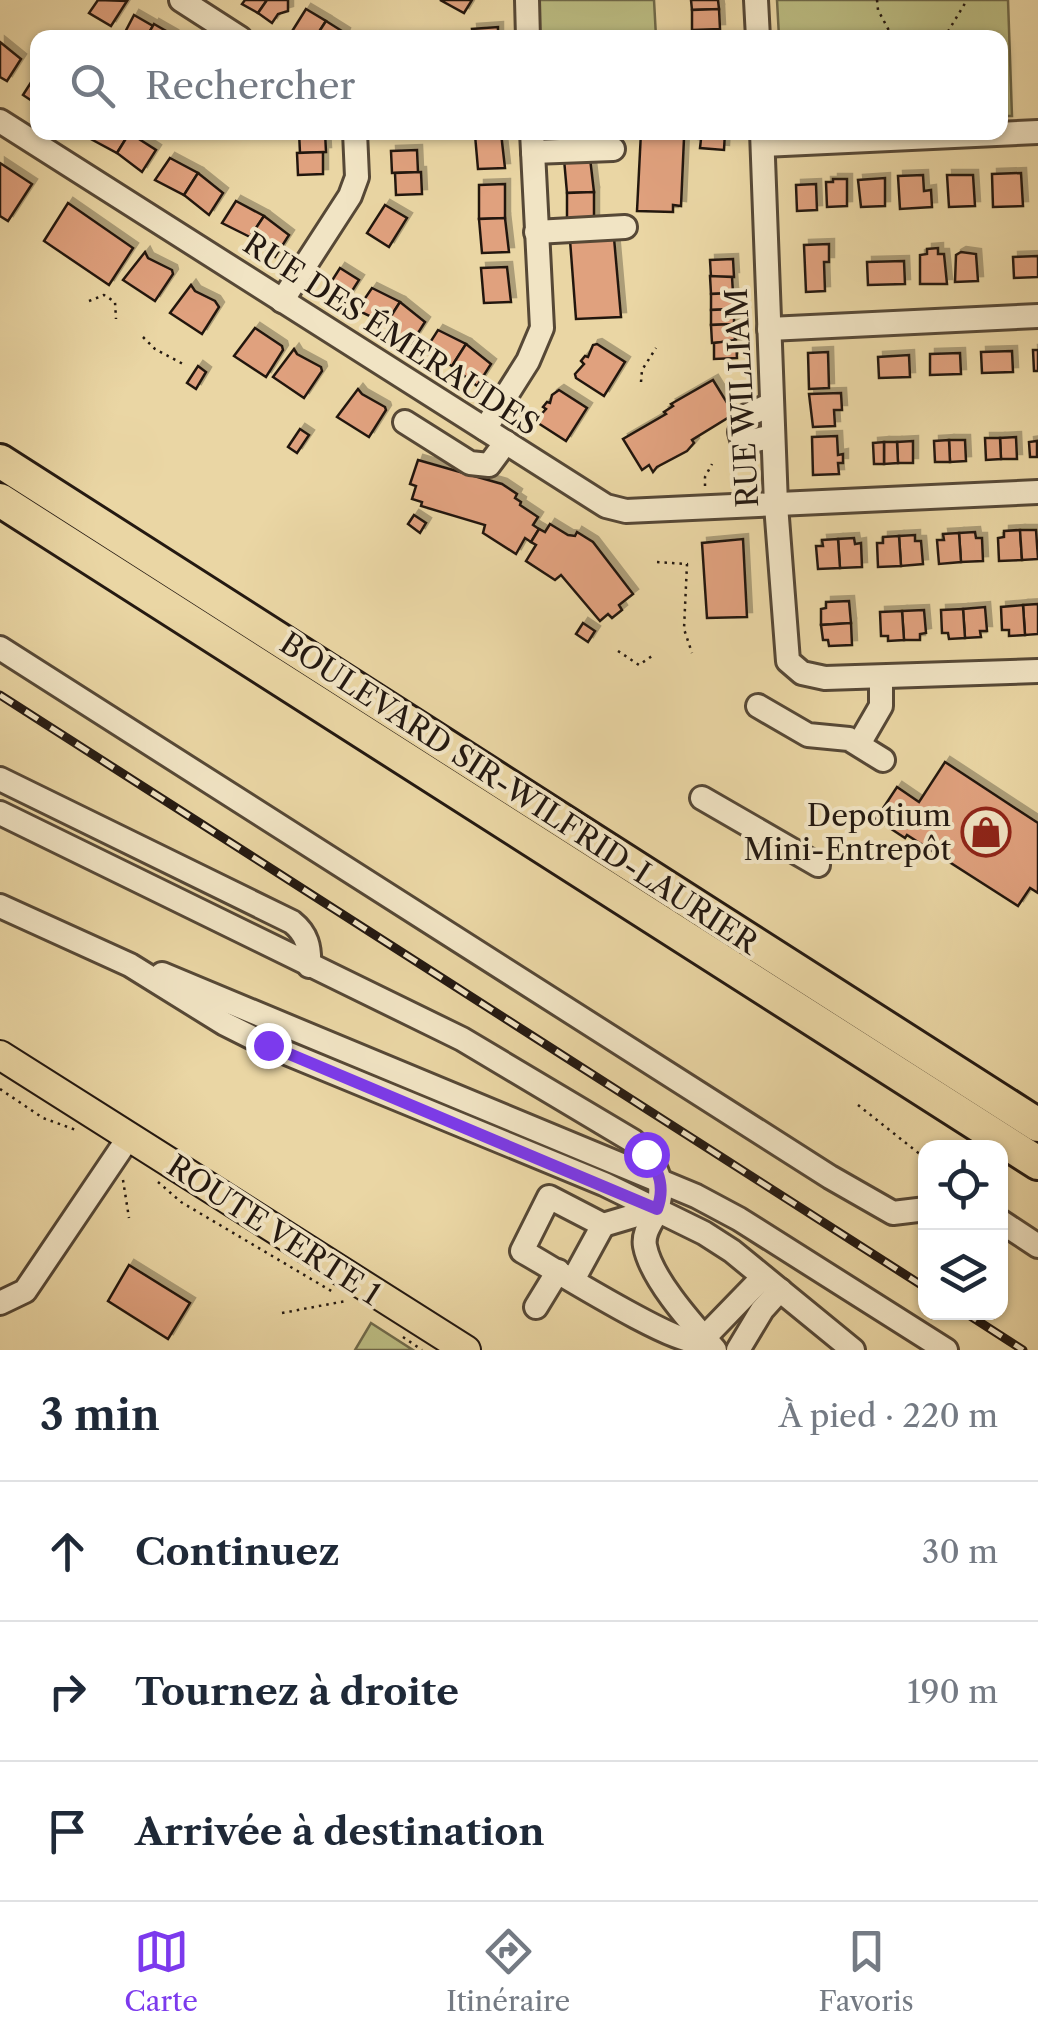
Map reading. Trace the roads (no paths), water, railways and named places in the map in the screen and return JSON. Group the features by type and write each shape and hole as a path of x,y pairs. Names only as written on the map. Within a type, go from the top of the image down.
{"highway":[{"name":"BOULEVARD SIR-WILFRID-LAURIER","path":"0,462 1038,1125"},
{"name":"BOULEVARD SIR-WILFRID-LAURIER","path":"0,500 1038,1163"}],"main road":[{"path":"0,1056 124,1145 466,1350"}],"street":[{"path":"182,0 228,30"},
{"path":"526,0 528,30"},
{"path":"756,0 758,30"},
{"name":"RUE DES ÉMERAUDES","path":"0,121 606,506 626,511 1038,492"},
{"path":"1008,133 1038,132"},
{"path":"282,300 350,196 357,177 355,140"},
{"name":"RUE WILLIAM","path":"763,140 776,505 788,661 802,673 825,678 881,677"},
{"path":"484,429 528,362 542,328 533,142 613,149"},
{"path":"536,232 624,227"},
{"path":"769,329 1038,316"},
{"path":"772,404 748,416 740,432 743,443 773,436"},
{"path":"404,422 481,467 489,466 506,442"},
{"path":"0,648 830,1177 894,1214 918,1210"},
{"path":"859,744 881,706 881,677 1038,671"},
{"path":"758,706 808,735 848,739 883,760"},
{"path":"0,780 292,922 300,928 308,945 308,966"},
{"path":"702,798 818,865"},
{"path":"0,812 462,1038 611,1127 646,1154 661,1180 662,1195 644,1240 648,1256 672,1297 711,1346"},
{"path":"0,906 229,1014 312,1064 657,1209 718,1242 853,1350"},
{"path":"229,1014 661,1180 721,1208 946,1350"},
{"path":"0,1303 24,1291 124,1145"},
{"path":"603,1224 549,1197 522,1250 662,1330 711,1346"},
{"path":"536,1307 603,1224 657,1209"},
{"path":"1008,1226 1038,1246"},
{"path":"711,1346 772,1283"},
{"path":"738,1350 762,1310 772,1283"}],"railway":[{"path":"0,695 918,1283"},
{"path":"976,1320 1023,1350"}],"place":[{"name":"Depotium Mini-Entrepôt","path":"986,832"}]}
